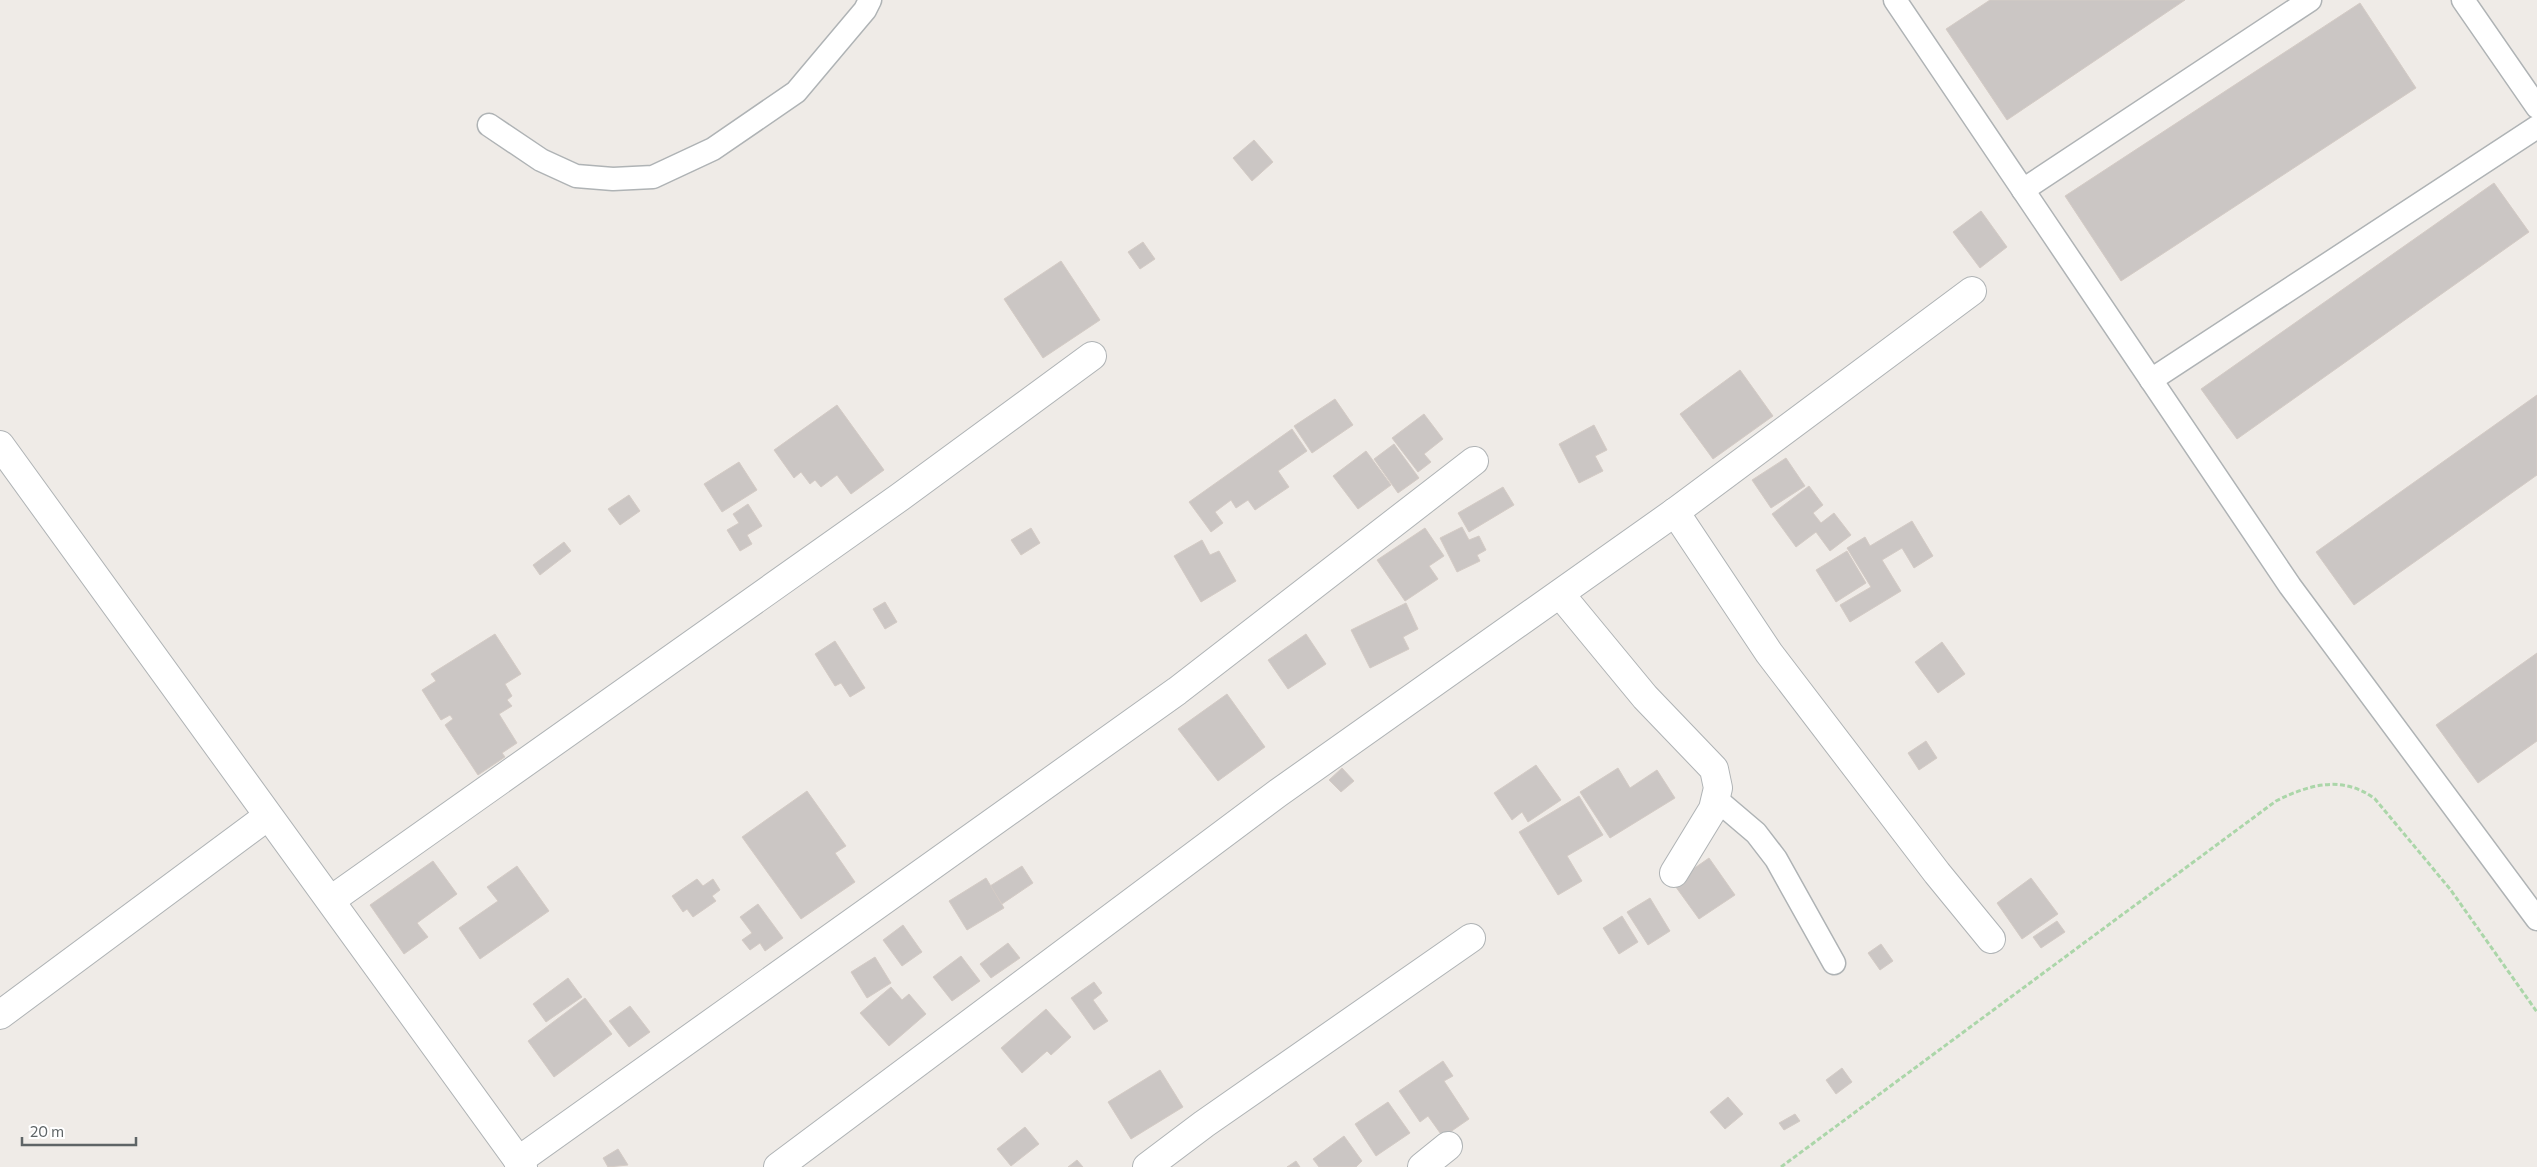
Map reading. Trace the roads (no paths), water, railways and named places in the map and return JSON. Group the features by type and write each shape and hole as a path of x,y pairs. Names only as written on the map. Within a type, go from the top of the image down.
{"street":[{"path":"778,1167 1278,793 1675,512 1972,291"},
{"path":"331,900 900,496 1092,356"},
{"path":"0,445 268,816 331,900 520,1164 1177,691 1474,461"},
{"path":"1675,512 1769,653 1937,873 1991,940"},
{"path":"1560,594 1645,697 1708,760 1717,778 1716,799 1708,819 1674,873"},
{"path":"0,1016 268,816"},
{"path":"1147,1167 1204,1124 1471,938"},
{"path":"1422,1167 1448,1146"}],"lane":[{"path":"489,125 540,160 576,176 613,179 653,177 713,150 796,92 865,10 870,0"},
{"path":"1895,0 2290,586 2537,919"},
{"path":"2023,190 2310,0"},
{"path":"2463,0 2537,107"},
{"path":"2151,380 2537,127"},
{"path":"1716,799 1756,833 1776,859 1834,962"}]}
